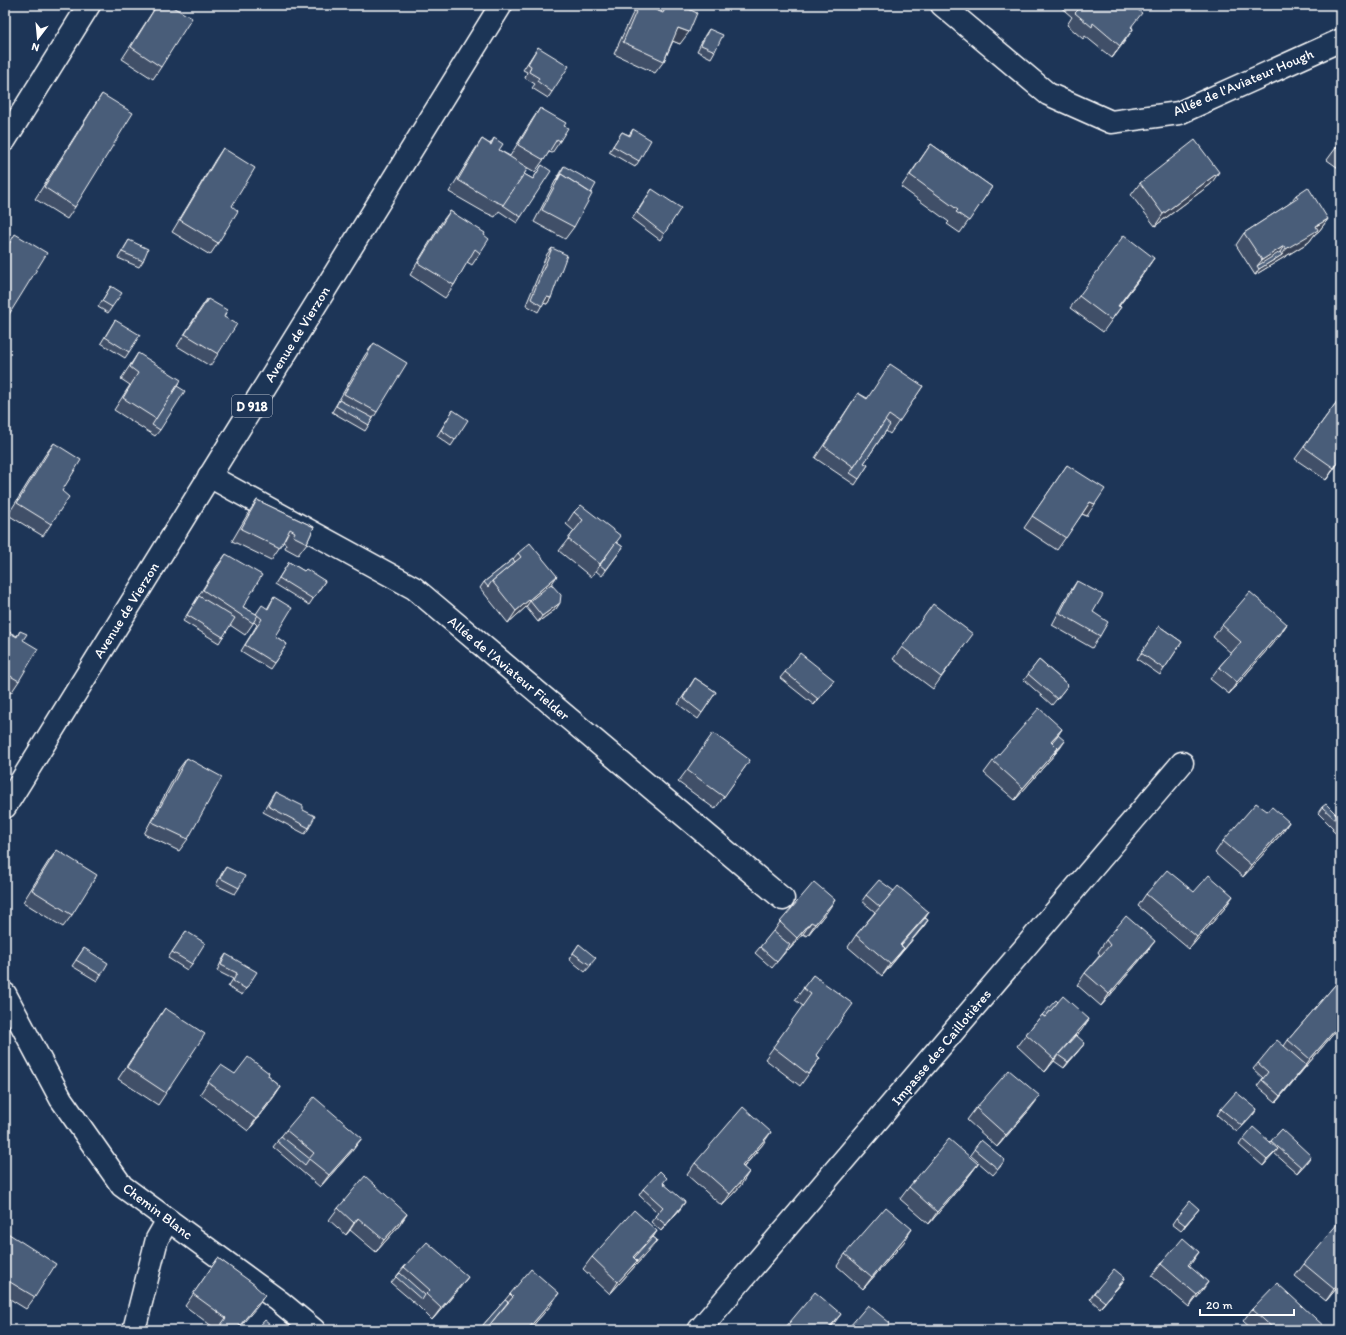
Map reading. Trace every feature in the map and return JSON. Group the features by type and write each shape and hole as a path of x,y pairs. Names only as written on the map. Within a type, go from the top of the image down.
{"street":[{"path":"5,140 89,5"},
{"name":"Avenue de Vierzon","path":"5,807 501,5"},
{"name":"Allée de l'Aviateur Hough","path":"942,5 1048,94 1111,122 1179,113 1341,40"},
{"name":"Allée de l'Aviateur Fielder","path":"209,476 414,588 782,899"},
{"name":"Impasse des Caillotières","path":"699,1330 1182,763"},
{"name":"Chemin Blanc","path":"5,994 61,1099 122,1186 279,1300 314,1330"},
{"path":"134,1330 156,1239 168,1220"}],"building":[{"path":"157,5 169,5 192,18 161,67 131,47"},
{"path":"639,5 644,5 663,13 667,5 680,5 697,13 689,32 678,28 664,61 623,42"},
{"path":"1081,5 1132,5 1142,13 1131,27 1133,29 1120,46 1093,23 1092,27 1075,13 1082,6"},
{"path":"5,27 9,30 5,36"},
{"path":"709,29 723,35 715,51 701,45"},
{"path":"538,47 569,66 552,92 537,81 539,78 529,72 531,66 528,64"},
{"path":"102,94 133,113 75,207 44,187"},
{"path":"540,108 566,123 564,126 568,128 560,141 557,139 544,160 518,145"},
{"path":"633,129 651,140 639,161 613,146 622,132 630,136"},
{"path":"494,138 503,144 499,150 528,168 504,205 490,199 458,180 482,139 491,145"},
{"path":"1195,140 1219,172 1163,214 1140,183"},
{"path":"1341,141 1341,152 1336,148"},
{"path":"931,144 992,187 969,221 956,212 958,210 910,175"},
{"path":"223,148 255,168 232,206 238,211 218,243 180,220"},
{"path":"542,165 551,171 521,217 503,205 524,174 533,179"},
{"path":"564,166 596,184 591,193 561,174 557,180"},
{"path":"561,174 592,194 574,227 542,210"},
{"path":"1308,187 1328,219 1316,226 1318,230 1286,249 1284,246 1262,260 1244,233 1298,198 1296,195"},
{"path":"652,189 681,208 664,234 637,213"},
{"path":"450,211 485,233 484,235 489,239 480,253 475,249 454,285 418,263"},
{"path":"15,234 47,253 5,321 5,251"},
{"path":"1124,235 1154,258 1118,306 1121,307 1111,320 1079,296"},
{"path":"129,240 148,249 143,261 122,252"},
{"path":"552,248 567,255 551,298 547,297 542,306 531,299"},
{"path":"1280,252 1282,255 1259,269 1257,266"},
{"path":"111,286 122,293 112,307 102,301"},
{"path":"208,299 227,310 224,317 237,324 218,354 185,334"},
{"path":"115,320 140,335 129,352 105,337"},
{"path":"374,343 407,363 377,412 344,394"},
{"path":"138,353 181,380 156,419 123,398 138,373 130,367"},
{"path":"890,364 923,386 899,422 889,415 854,467 824,446 858,393 867,399"},
{"path":"177,386 185,391 160,430 152,425"},
{"path":"1341,396 1341,458 1334,468 1304,447"},
{"path":"339,400 373,418 369,425 336,406"},
{"path":"453,410 468,420 455,440 441,430"},
{"path":"885,421 890,425 864,463 868,465 859,479 850,473"},
{"path":"54,443 81,460 62,491 69,497 51,524 17,503"},
{"path":"1067,465 1105,489 1095,504 1090,502 1066,538 1032,516"},
{"path":"257,500 314,527 307,543 293,536 295,532 290,529 280,548 241,529"},
{"path":"581,505 621,536 600,564 568,539 583,520 574,512"},
{"path":"616,542 623,547 606,570 600,565"},
{"path":"530,543 557,576 516,611 492,581 521,557 518,553"},
{"path":"226,554 262,575 243,607 258,615 253,623 203,590"},
{"path":"513,559 515,562 492,581 488,587 484,582"},
{"path":"289,562 304,571 306,569 325,581 313,599 279,578"},
{"path":"1077,581 1103,595 1093,612 1108,622 1100,636 1060,613"},
{"path":"551,584 561,595 560,603 542,616 530,601"},
{"path":"1250,592 1287,624 1237,682 1219,667 1241,642 1222,625"},
{"path":"199,596 235,618 223,637 187,615"},
{"path":"274,597 292,608 275,636 287,644 274,663 245,645 262,619 256,614 262,605 268,609"},
{"path":"933,604 973,634 941,677 902,647"},
{"path":"1159,626 1182,642 1164,669 1141,653"},
{"path":"5,630 17,637 20,631 27,634 23,640 38,649 19,681 5,673"},
{"path":"800,653 834,680 818,699 785,672"},
{"path":"1039,660 1068,685 1057,699 1028,674"},
{"path":"695,678 716,692 702,713 683,698"},
{"path":"1039,708 1062,729 1051,741 1058,748 1023,788 993,761"},
{"path":"713,733 750,760 724,797 687,770"},
{"path":"1058,735 1065,741 1054,754 1058,748 1052,742"},
{"path":"187,758 222,777 188,839 152,822"},
{"path":"275,792 303,806 303,810 315,816 309,828 268,806"},
{"path":"1256,803 1267,811 1272,807 1289,822 1251,865 1223,841"},
{"path":"1326,804 1341,819 1341,828 1336,824 1338,822 1322,807"},
{"path":"57,850 97,875 72,915 32,890"},
{"path":"226,867 245,876 239,888 220,878"},
{"path":"1167,870 1194,892 1209,875 1233,896 1197,937 1146,894"},
{"path":"879,880 894,891 880,907 866,895"},
{"path":"814,882 835,900 815,924 811,922 797,938 780,922"},
{"path":"898,886 929,912 900,945 904,948 890,964 856,935"},
{"path":"1126,916 1155,941 1109,994 1085,973 1110,945 1106,940"},
{"path":"925,918 928,920 900,954 904,948 901,945"},
{"path":"186,931 205,943 192,964 172,952"},
{"path":"773,931 790,945 777,962 760,947"},
{"path":"579,944 596,958 590,965 573,953"},
{"path":"84,948 108,963 101,975 76,960"},
{"path":"226,954 257,972 246,989 233,981 237,973 221,965"},
{"path":"813,975 853,1004 816,1055 820,1058 808,1074 773,1047 811,994 803,988"},
{"path":"1341,978 1341,1023 1310,1059 1288,1040"},
{"path":"1063,996 1089,1019 1054,1059 1026,1034 1042,1015 1045,1017"},
{"path":"1056,1000 1058,1002 1045,1017 1042,1015"},
{"path":"165,1008 205,1034 166,1093 127,1067"},
{"path":"1076,1035 1085,1043 1068,1062 1058,1055"},
{"path":"1277,1040 1306,1065 1280,1096 1262,1080 1268,1072 1258,1063"},
{"path":"248,1057 269,1073 268,1076 281,1087 256,1119 208,1082 221,1065 235,1074"},
{"path":"1009,1070 1040,1096 1006,1135 976,1108"},
{"path":"1236,1092 1257,1109 1242,1126 1221,1109"},
{"path":"314,1097 362,1138 329,1175 309,1159 314,1153 286,1130"},
{"path":"743,1107 771,1132 742,1166 749,1172 730,1194 695,1163"},
{"path":"1253,1127 1278,1149 1267,1160 1243,1139"},
{"path":"1282,1129 1311,1156 1301,1167 1271,1141"},
{"path":"281,1136 310,1159 305,1165 277,1141"},
{"path":"949,1139 978,1164 937,1212 909,1187"},
{"path":"981,1140 1005,1160 998,1169 974,1149"},
{"path":"660,1171 667,1178 663,1183 685,1202 666,1225 655,1216 663,1207 643,1189"},
{"path":"365,1176 407,1214 384,1240 358,1218 354,1223 338,1208"},
{"path":"1190,1201 1199,1209 1185,1225 1176,1218"},
{"path":"886,1207 912,1229 872,1277 845,1254"},
{"path":"634,1210 657,1231 633,1257 637,1261 618,1282 592,1257"},
{"path":"1338,1223 1341,1225 1341,1281 1334,1289 1304,1264"},
{"path":"6,1232 56,1264 35,1297 5,1279"},
{"path":"653,1237 657,1240 632,1267 637,1261 634,1258"},
{"path":"1183,1238 1199,1252 1188,1265 1208,1282 1197,1295 1161,1264"},
{"path":"427,1242 468,1277 441,1308 426,1294 430,1290 404,1267"},
{"path":"218,1258 255,1285 265,1295 236,1330 217,1330 226,1318 193,1294"},
{"path":"531,1269 559,1293 527,1330 485,1330 513,1297 510,1294"},
{"path":"1114,1269 1125,1278 1105,1302 1094,1293"},
{"path":"400,1273 425,1295 422,1300 396,1277"},
{"path":"1277,1283 1327,1329 1275,1330 1252,1309"},
{"path":"815,1292 841,1314 827,1330 787,1330 785,1328"},
{"path":"505,1300 508,1302 487,1328 483,1325"},
{"path":"868,1305 890,1323 884,1330 850,1330 852,1328 850,1326"},
{"path":"265,1320 277,1330 256,1330"}]}
